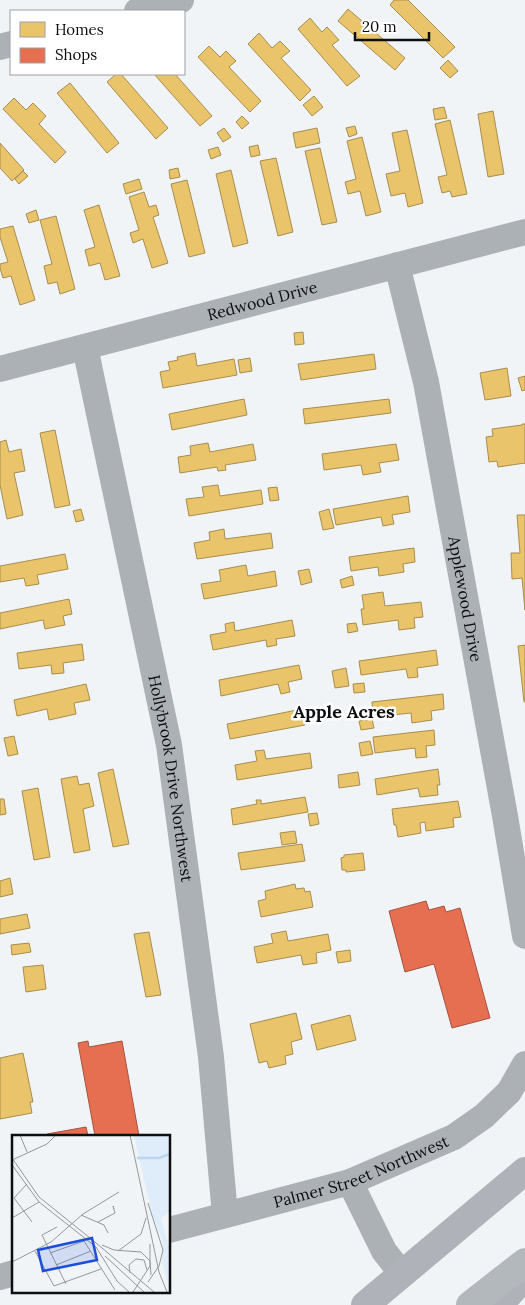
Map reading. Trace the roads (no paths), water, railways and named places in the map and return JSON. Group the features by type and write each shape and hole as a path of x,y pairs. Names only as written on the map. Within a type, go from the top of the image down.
{"highway":[{"path":"470,1305 525,1262"}],"main road":[{"path":"365,1305 525,1171"},
{"path":"499,1305 525,1276"}],"street":[{"path":"141,10 181,0"},
{"name":"Redwood Drive","path":"0,369 525,232"},
{"name":"Applewood Drive","path":"397,265 426,382 525,936"},
{"name":"Hollybrook Drive Northwest","path":"85,347 169,745 210,1057 225,1215"},
{"name":"Palmer Street Northwest","path":"170,1230 350,1182 454,1137 484,1116 509,1092 525,1065"},
{"path":"350,1182 384,1251 402,1274"}],"district":[{"name":"Apple Acres","path":"344,711"}]}
